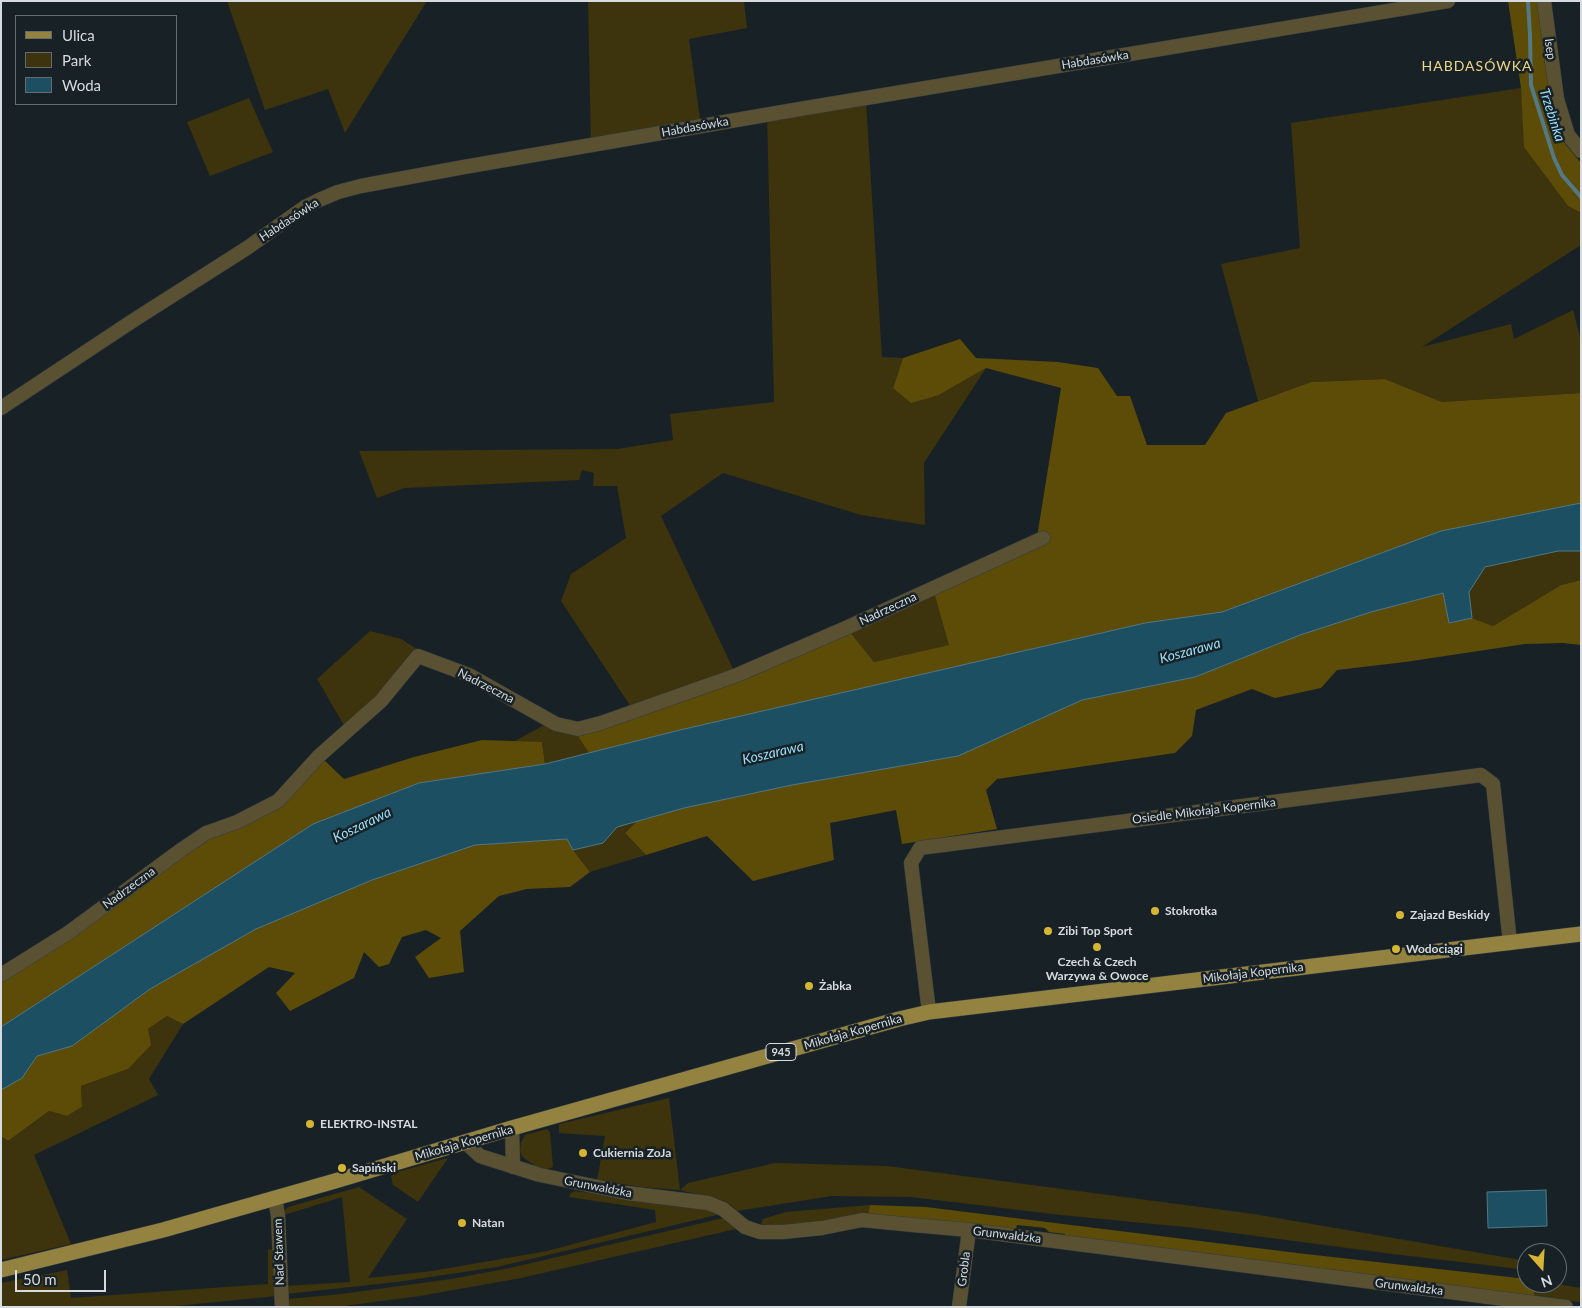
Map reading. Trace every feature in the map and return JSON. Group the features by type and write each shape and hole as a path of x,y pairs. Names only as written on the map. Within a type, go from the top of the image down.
{"main road":[{"name":"Mikołaja Kopernika","path":"1,1270 162,1230 512,1128 929,1012 1581,934"}],"street":[{"name":"Habdasówka","path":"1,408 247,248 305,207 338,192 464,167 800,108 1448,1"},
{"name":"Isep","path":"1544,1 1556,99 1568,135 1581,150"},
{"name":"Nadrzeczna","path":"1,975 68,933 206,833 237,822 278,800 319,756 381,701 418,656 469,675 556,724 578,729 601,723 737,675 855,624 1043,538"},
{"name":"Osiedle Mikołaja Kopernika","path":"929,1012 911,863 920,848 1481,775 1493,784 1510,943"},
{"path":"512,1128 513,1167"},
{"name":"Grunwaldzka","path":"465,1142 480,1156 540,1175 627,1193 708,1203 723,1209 744,1227 760,1232 822,1228 862,1220 969,1230 1566,1307"},
{"name":"Nad Stawem","path":"275,1198 278,1216 282,1307"},
{"name":"Grobla","path":"959,1307 969,1230"}],"green space":[{"path":"227,1 427,1 345,133 328,89 265,110"},
{"path":"588,1 744,1 747,28 689,39 701,126 591,146"},
{"path":"1521,88 1525,147 1568,206 1581,213 1581,245 1422,347 1511,324 1514,339 1573,310 1581,341 1581,393 1442,402 1385,379 1311,382 1258,401 1221,264 1300,248 1291,123"},
{"path":"249,98 273,152 210,176 187,122"},
{"path":"866,102 882,357 903,358 893,388 939,395 986,368 924,463 925,525 861,515 723,473 661,516 735,673 631,707 561,601 571,574 626,538 617,486 593,486 594,473 582,470 579,480 404,488 377,498 359,451 617,449 673,440 670,414 774,402 767,114"},
{"path":"1558,551 1581,551 1581,580 1561,585 1493,626 1472,618 1469,592 1485,567"},
{"path":"932,585 950,645 874,662 846,628"},
{"path":"370,631 401,639 417,649 418,656 348,732 317,679"},
{"path":"546,724 577,735 589,753 545,764 542,742 513,742"},
{"path":"637,821 625,833 646,855 590,872 573,850 603,843 616,827"},
{"path":"167,1016 183,1024 149,1079 158,1095 34,1155 71,1244 1,1260 1,1136 8,1141 49,1111 67,1116 82,1107 81,1086 128,1069 148,1029"},
{"path":"669,1098 680,1190 641,1187 597,1180 605,1136 559,1133 559,1124"},
{"path":"547,1129 550,1132 553,1167 545,1170 528,1161 522,1156 520,1150 521,1142 525,1135"},
{"path":"448,1158 418,1202 393,1185 391,1176 397,1172"},
{"path":"775,1163 887,1166 1254,1214 1517,1259 1517,1269 1195,1228 1061,1215 911,1197 832,1196 737,1211 723,1201 680,1190 688,1183"},
{"path":"359,1187 407,1219 368,1278 432,1271 547,1251 656,1222 655,1210 569,1197 574,1191 700,1206 717,1215 497,1267 397,1282 286,1294 285,1286 350,1282 342,1197 284,1215 285,1210 288,1207"},
{"path":"870,1205 868,1215 797,1225 778,1226 761,1224 763,1219 786,1212"},
{"path":"732,1216 745,1227 521,1278 420,1296 336,1307 289,1307 288,1299 451,1279 510,1268"},
{"path":"268,1249 275,1250 277,1296 166,1307 1,1307 1,1283 67,1270 71,1298 268,1284"},
{"path":"1567,1286 1581,1288 1581,1302 1534,1298 1534,1293 1567,1293"}],"shaded area":[{"path":"1508,1 1538,1 1562,140 1581,163 1581,213 1568,206 1524,147 1521,88"},
{"path":"960,339 976,358 1058,362 1098,368 1117,396 1130,396 1147,445 1205,445 1226,413 1311,382 1385,379 1442,402 1581,393 1581,503 1441,531 1222,612 1145,623 680,730 589,753 577,735 849,631 874,662 949,645 932,585 1037,537 1061,388 986,368 939,395 911,403 893,388 903,358"},
{"path":"1581,580 1581,645 1563,643 1525,644 1337,670 1321,688 1275,698 1252,689 1196,710 1192,736 1175,753 997,779 986,790 997,829 902,844 896,810 830,823 834,860 753,881 707,836 646,855 625,833 637,821 684,808 792,785 958,756 1082,700 1195,677 1300,635 1371,612 1444,593 1449,623 1472,618 1493,626 1561,585"},
{"path":"482,740 542,742 545,764 419,783 313,824 1,1027 1,979 208,837 235,827 324,760 344,779 414,757"},
{"path":"567,839 590,872 570,887 527,889 499,896 460,931 464,972 429,978 415,957 441,938 426,930 402,937 389,964 379,967 364,952 354,978 290,1011 276,993 295,973 269,967 183,1024 167,1016 148,1029 151,1045 128,1069 81,1086 82,1107 67,1116 49,1111 8,1141 1,1136 1,1090 22,1078 37,1056 72,1046 150,989 256,929 372,880 475,845"},
{"path":"870,1205 926,1207 1297,1253 1517,1278 1517,1293 1534,1293 1534,1298 1065,1239 1065,1234 1049,1232 1045,1228 1017,1225 1015,1232 868,1215"}],"water":[{"name":"Koszarawa","path":"1581,503 1581,551 1558,551 1485,567 1469,592 1472,618 1449,623 1443,593 1371,612 1300,635 1195,677 1082,700 958,756 792,785 684,808 617,827 603,843 573,850 567,839 475,845 372,880 256,929 150,989 72,1046 37,1056 22,1078 1,1090 1,1027 313,824 419,783 545,764 680,730 1145,623 1222,612 1441,531"},
{"path":"1546,1190 1547,1226 1488,1228 1487,1192"}],"waterway":[{"name":"Trzebinka","path":"1528,1 1531,85 1554,158 1562,175 1581,197"}],"place":[{"name":"Stokrotka","path":"1155,911"},
{"name":"Zajazd Beskidy","path":"1400,915"},
{"name":"Zibi Top Sport","path":"1048,931"},
{"name":"Czech & Czech Warzywa & Owoce","path":"1097,947"},
{"name":"Wodociągi","path":"1396,949"},
{"name":"Żabka","path":"809,986"},
{"name":"ELEKTRO-INSTAL","path":"310,1124"},
{"name":"Cukiernia ZoJa","path":"583,1153"},
{"name":"Sapiński","path":"342,1168"},
{"name":"Natan","path":"462,1223"}],"district":[{"name":"HABDASÓWKA","path":"1477,66"}]}
